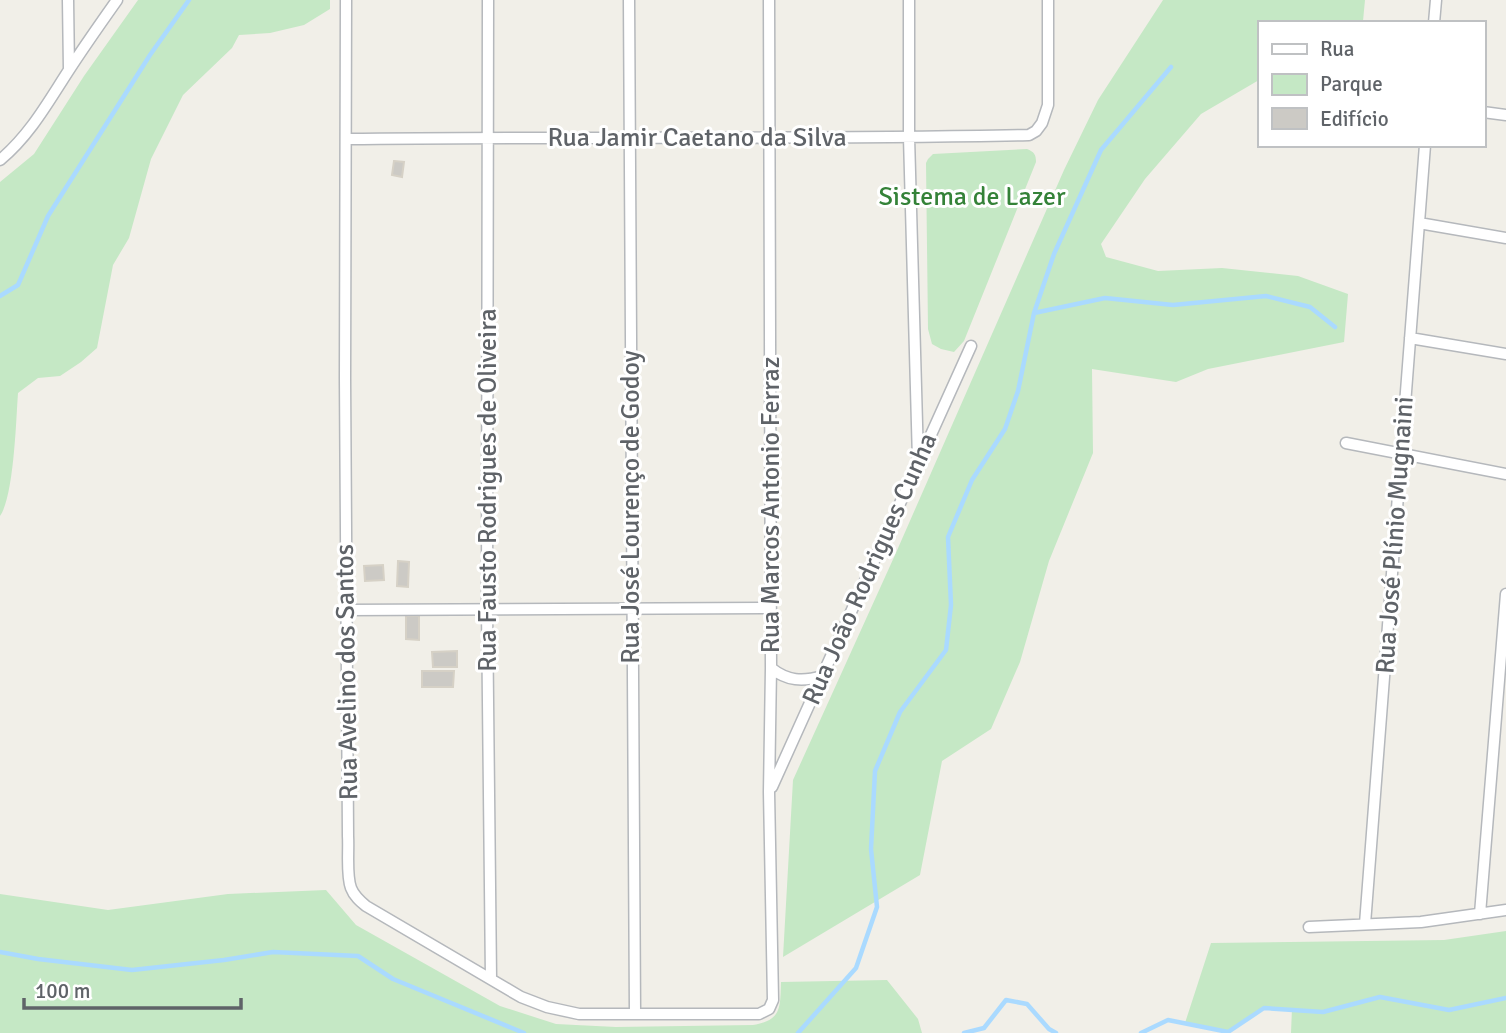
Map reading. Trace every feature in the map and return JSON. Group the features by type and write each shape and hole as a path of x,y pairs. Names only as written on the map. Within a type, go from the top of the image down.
{"street":[{"path":"68,0 69,70"},
{"path":"0,160 37,121 117,0"},
{"name":"Rua Avelino dos Santos","path":"346,0 346,610 351,889 366,906 521,997 547,1007 579,1014 760,1014 769,1009"},
{"name":"Rua Fausto Rodrigues de Oliveira","path":"488,0 487,609 491,979"},
{"name":"Rua José Lourenço de Godoy","path":"629,0 635,1013"},
{"name":"Rua Marcos Antonio Ferraz","path":"769,0 769,792 773,1000 769,1009"},
{"path":"909,0 909,137 919,463"},
{"name":"Rua Jamir Caetano da Silva","path":"346,139 1029,135 1042,123 1048,105 1048,0"},
{"path":"1434,21 1436,0"},
{"path":"1485,112 1506,116"},
{"name":"Rua José Plínio Mugnaini","path":"1365,924 1425,147"},
{"path":"1419,223 1506,238"},
{"path":"1410,338 1506,354"},
{"name":"Rua João Rodrigues Cunha","path":"769,792 971,346"},
{"path":"1346,443 1506,474"},
{"path":"1480,914 1506,594"},
{"path":"346,610 770,608"},
{"path":"771,668 780,676 794,679 808,681 822,676"},
{"path":"1309,927 1421,922 1506,910"}],"green space":[{"path":"138,0 330,0 330,9 304,25 270,33 239,35 232,48 183,95 151,159 129,238 113,265 97,348 60,376 38,378 18,393 11,476 5,506 0,516 0,182 34,154 84,76"},
{"path":"1163,0 1365,0 1363,21 1258,21 1258,81 1201,114 1145,179 1101,244 1106,257 1158,271 1222,268 1298,276 1348,294 1344,342 1208,369 1176,382 1092,369 1093,453 1049,561 1020,662 991,729 942,761 920,875 783,957 793,780 1064,170 1098,100"},
{"name":"Sistema de Lazer","path":"1027,149 1034,154 1036,162 964,341 954,352 941,349 932,344 928,329 926,163 933,154"},
{"path":"326,890 356,925 500,1006 556,1024 616,1027 753,1025 769,1020 778,1011 781,982 887,980 918,1019 922,1033 0,1033 0,894 108,910 228,894"},
{"path":"1506,931 1506,1033 1291,1033 1292,1008 1264,1008 1228,1032 1185,1023 1211,943 1444,940"}],"building":[{"path":"394,161 404,162 402,177 392,175"},
{"path":"398,561 409,562 408,587 397,586"},
{"path":"383,565 384,580 365,581 364,566"},
{"path":"406,616 419,616 419,640 406,639"},
{"path":"457,651 457,667 433,667 432,652"},
{"path":"422,671 454,671 453,687 422,687"}],"waterway":[{"path":"0,296 18,285 48,216 150,55 189,0"},
{"path":"798,1033 856,968 877,907 871,849 875,771 900,712 946,650 951,605 948,537 972,480 1005,429 1018,391 1034,313 1054,254 1101,150 1171,67"},
{"path":"1034,313 1105,298 1173,305 1266,296 1310,307 1335,327"},
{"path":"0,952 132,970 273,952 358,956 393,979 524,1033"},
{"path":"1141,1033 1168,1020 1228,1032 1264,1008 1323,1012 1380,997 1449,1010 1506,998"},
{"path":"964,1033 984,1028 1006,1000 1027,1004 1049,1029 1056,1033"}]}
